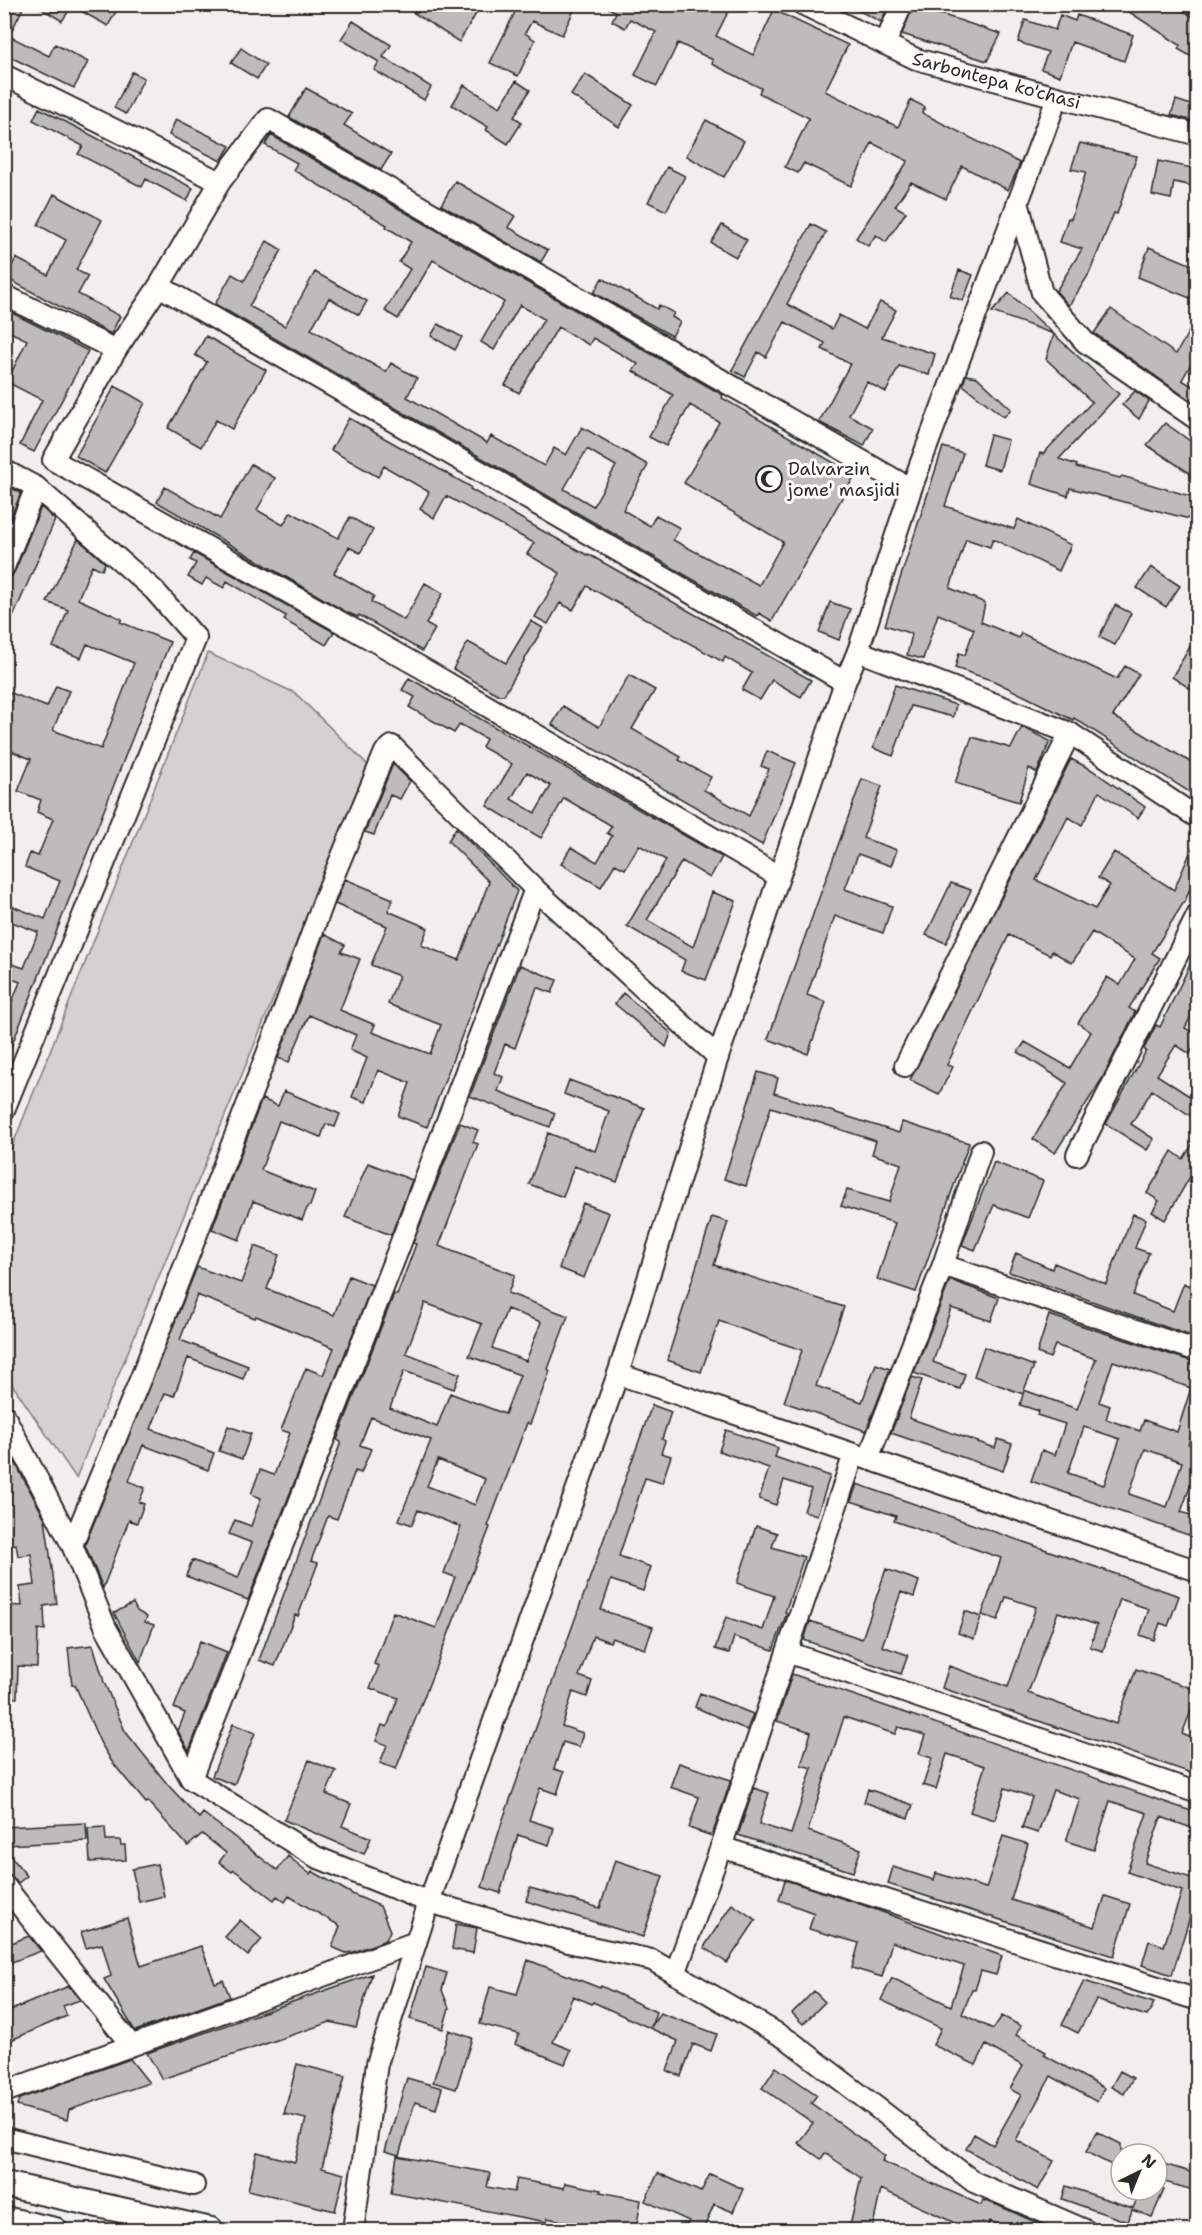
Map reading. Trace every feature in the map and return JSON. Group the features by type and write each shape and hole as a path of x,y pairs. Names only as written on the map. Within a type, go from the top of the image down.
{"main road":[{"path":"4,2184 211,2230"},
{"path":"4,2219 55,2230"}],"street":[{"name":"Sarbontepa ko'chasi","path":"802,4 916,59 1197,135"},
{"path":"885,44 902,4"},
{"path":"4,75 220,182"},
{"path":"353,2230 377,2064 429,1902 618,1374 718,1057 778,876 845,682 858,651 911,489 1057,98"},
{"path":"778,876 432,674 53,460 116,350 159,286 220,182 268,119 911,489"},
{"path":"1018,202 1042,293 1084,342 1197,420"},
{"path":"159,286 845,682"},
{"path":"4,295 116,350"},
{"path":"4,470 36,487 154,590 196,638 4,1110"},
{"path":"4,567 36,487"},
{"path":"858,651 1070,733 1197,818"},
{"path":"905,1066 1070,733"},
{"path":"72,1545 144,1370 277,1028 327,892 385,752 392,746 535,889 718,1057"},
{"path":"191,1779 398,1250 535,889"},
{"path":"1077,1155 1197,914"},
{"path":"675,1974 721,1848 787,1653 861,1456 942,1264 981,1151"},
{"path":"942,1264 1197,1351"},
{"path":"618,1374 1197,1571"},
{"path":"4,1415 72,1545 106,1628 191,1779 316,1857 429,1902 572,1943 652,1960 790,2041 974,2182 1085,2230"},
{"path":"787,1653 1197,1793"},
{"path":"721,1848 1197,2000"},
{"path":"4,1886 131,2045"},
{"path":"4,2092 416,1942"},
{"path":"4,2139 194,2185"}],"shaded area":[{"path":"208,653 295,693 369,766 76,1478 5,1374 4,1167"}],"building":[{"path":"4,4 25,4 9,36 49,56 55,44 88,62 74,88 4,54"},
{"path":"34,4 120,4 108,26 72,6 62,21"},
{"path":"400,4 482,4 459,42"},
{"path":"519,4 577,4 562,35 532,21 525,33 535,40 518,76 490,63"},
{"path":"601,4 732,4 716,36 753,55 774,10 848,45 825,91 898,127 911,100 925,107 922,113 1020,163 1008,190 962,166 946,199 911,182 895,206 906,212 886,242 876,235 868,246 856,238 908,161 872,143 851,186 804,163 798,173 785,167 809,118 759,93 761,88 712,64 713,60 678,43 657,86 635,75 656,32 630,19 625,28 612,21 616,12"},
{"path":"846,4 889,4 881,22"},
{"path":"914,4 923,4 922,8 1001,34 987,61 902,34"},
{"path":"1117,4 1172,4 1197,19 1197,60 1178,49 1180,45"},
{"path":"1060,15 1075,21 1077,15 1133,35 1124,61 1072,42 1060,76 1041,69 1048,52 1018,42 1025,20 1055,30"},
{"path":"353,21 391,45 383,57 431,87 424,100 374,70 379,62 341,39"},
{"path":"241,48 266,65 257,79 231,63"},
{"path":"132,72 144,78 126,114 114,108"},
{"path":"585,74 633,105 619,127 571,95"},
{"path":"516,81 530,90 514,117 522,122 508,144 486,130 488,127 452,105 464,85 500,107"},
{"path":"306,88 352,114 344,125 391,154 381,170 289,117"},
{"path":"1176,100 1197,107 1197,122 1171,115"},
{"path":"39,108 193,188 187,201 146,179 142,187 78,154 83,146 33,120"},
{"path":"176,119 230,146 221,161 169,135"},
{"path":"706,120 744,141 724,177 686,156"},
{"path":"271,135 723,395 722,398 855,475 772,621 759,613 757,616 706,587 215,304 232,274 244,281 267,241 282,250 249,306 285,326 315,272 367,301 359,315 329,298 311,329 386,372 391,363 417,378 407,397 487,443 491,436 544,466 554,448 566,455 582,427 648,465 623,510 650,526 656,515 680,528 673,540 759,585 783,542 684,483 719,422 690,405 666,446 649,437 673,395 633,371 638,364 593,338 589,345 558,327 519,393 505,385 544,319 520,305 494,350 481,342 504,302 433,260 398,319 385,311 410,269 399,262 411,242 386,227 387,225 293,170 297,163 265,145","holes":["587,449 616,466 593,506 564,489"]},
{"path":"1080,143 1137,156 1117,214 1114,213 1089,274 1069,306 1056,291 1082,249 1060,242 1068,218 1071,219 1086,172 1071,169"},
{"path":"1158,161 1197,169 1197,187 1174,182 1171,199 1152,195"},
{"path":"667,167 685,176 666,211 648,202"},
{"path":"455,181 515,216 508,227 548,250 541,262 441,205"},
{"path":"54,194 102,220 76,270 88,276 78,294 120,316 111,334 6,278 16,258 48,275 66,240 38,225"},
{"path":"811,224 826,232 787,304 832,329 839,315 865,329 880,302 896,310 882,337 935,354 929,375 899,366 886,392 867,382 849,415 873,428 864,446 819,422 850,364 822,349 825,343 785,322 766,357 758,352 745,377 732,370"},
{"path":"722,225 747,240 736,257 711,243"},
{"path":"1149,247 1197,267 1197,301 1138,277"},
{"path":"959,270 973,275 963,301 950,296"},
{"path":"602,278 657,309 659,305 674,313 672,317 680,322 672,336 594,293"},
{"path":"1009,293 1053,334 992,312"},
{"path":"4,309 88,351 34,452 20,445 42,400 7,382 27,340 4,329"},
{"path":"1111,309 1176,354 1197,317 1197,353 1182,380 1197,389 1197,405 1094,333"},
{"path":"438,324 462,337 455,350 431,336"},
{"path":"1054,334 1119,394 1059,459 1077,465 1076,467 1120,478 1122,476 1197,498 1197,521 1070,488 1068,496 1031,484 1040,453 1043,454 1092,402 1046,359"},
{"path":"206,336 266,370 232,429 216,420 201,447 168,428 207,362 195,355"},
{"path":"966,375 977,377 1011,409 1004,417 963,385"},
{"path":"115,386 145,403 105,473 76,456"},
{"path":"1135,391 1149,401 1139,419 1122,405"},
{"path":"349,418 471,487 470,489 541,530 588,554 811,680 801,697 772,680 760,700 742,690 752,673 725,657 723,662 587,586 573,610 560,603 548,624 535,617 560,573 527,554 534,543 446,496 434,518 420,509 429,492 384,466 378,477 331,450"},
{"path":"1165,423 1197,446 1197,478 1147,445"},
{"path":"990,435 1008,440 1000,470 982,465"},
{"path":"943,447 963,453 945,506 1014,529 1018,519 1071,545 1059,571 993,539 990,547 966,539 950,588 985,603 981,622 1019,638 1021,633 1117,679 1125,666 1139,674 1113,716 1197,766 1197,797 1074,718 1073,720 994,681 955,668 959,653 965,655 974,629 938,614 923,659 907,655 912,634 885,625"},
{"path":"251,464 275,478 257,510 283,525 291,512 338,538 350,517 373,530 360,553 349,547 334,573 374,596 371,602 404,620 425,583 443,593 426,624 435,629 422,651 359,615 358,617 346,612 157,502 165,487 220,519"},
{"path":"4,484 21,493 4,533"},
{"path":"41,507 55,520 4,638 4,579 11,577 15,571"},
{"path":"78,539 105,563 102,570 92,565 78,599 122,619 120,622 170,642 6,1060 4,1021 20,982 4,976 4,961 24,968 38,932 4,919 4,903 45,919 60,881 25,867 30,853 38,856 53,819 37,812 41,800 18,791 31,759 4,748 4,690 47,707 56,686 69,691 53,730 101,749 134,663 87,644 81,658 53,647 68,610 47,602"},
{"path":"194,553 334,632 326,645 284,620 286,616 227,581 224,588 206,578 202,585 188,577 196,563 190,560"},
{"path":"1151,567 1180,586 1166,607 1137,588"},
{"path":"830,602 850,609 839,640 819,632"},
{"path":"1115,605 1131,613 1115,645 1099,637"},
{"path":"531,621 543,628 504,695 499,695 453,669 468,642 506,663"},
{"path":"1197,635 1197,693 1172,677"},
{"path":"629,675 655,690 632,729 681,757 679,760 711,777 704,790 749,816 769,769 761,766 767,751 796,763 762,845 552,725 563,706 599,727"},
{"path":"409,678 722,857 710,878 682,861 647,920 693,947 712,892 736,901 706,980 681,971 685,960 627,926 666,860 639,845 625,869 615,864 601,887 561,864 571,847 597,862 612,836 607,833 612,826 564,798 541,838 487,806 512,764 482,747 486,739 460,724 454,733 409,707 415,697 402,690","holes":["527,772 551,786 535,813 511,799"]},
{"path":"895,685 956,705 953,717 911,706 893,756 873,748"},
{"path":"1022,727 1050,741 1037,773 1029,768 1019,802 955,783 972,737 1011,748"},
{"path":"1071,759 1092,770 1145,807 1138,818 1099,792 1082,825 1068,817 1036,880 1095,909 1110,885 1098,878 1114,852 1174,890 1196,839 1197,869 1186,899 1152,953 1160,958 1129,1008 1135,1012 1102,1079 1055,1153 1033,1139 1067,1083 1018,1052 1025,1042 1070,1068 1091,1032 1078,1023 1107,977 1120,985 1135,959 1092,932 1072,963 1052,951 1050,955 1009,935 947,1065 953,1067 939,1094 910,1080"},
{"path":"393,764 410,781 400,799 390,795 374,835 365,832"},
{"path":"862,779 882,786 863,838 897,850 891,866 858,854 845,889 892,906 883,933 835,916 807,995 826,1002 808,1054 768,1039"},
{"path":"456,828 517,891 427,1127 398,1116 410,1083 378,1070 366,1102 352,1097 367,1058 350,1050 356,1035 309,1015 289,1062 278,1058 324,934 345,945 341,952 360,959 340,1010 375,1025 372,1032 430,1054 441,1025 388,1004 399,976 371,965 387,926 335,904 345,879 393,899 388,911 428,928 421,945 459,960 489,882 448,841"},
{"path":"951,883 971,890 946,943 926,935"},
{"path":"1197,950 1197,1004 1185,1028 1197,1035 1197,1040 1190,1054 1176,1045 1157,1075 1197,1101 1197,1120 1152,1090 1131,1124 1154,1139 1147,1150 1106,1124 1146,1051 1144,1049 1156,1025 1160,1027"},
{"path":"520,965 557,980 552,993 537,987 515,1048 505,1044 494,1073 503,1077 498,1091 555,1113 550,1127 470,1096"},
{"path":"623,993 671,1033 666,1047 615,1004"},
{"path":"758,1072 778,1078 774,1093 899,1133 902,1122 969,1143 916,1292 877,1279 895,1223 841,1206 847,1190 889,1202 901,1164 872,1154 876,1141 771,1107 746,1186 724,1179"},
{"path":"569,1080 644,1108 617,1182 574,1166 563,1197 529,1184 548,1133 595,1151 609,1111 564,1094"},
{"path":"284,1091 340,1114 335,1127 326,1124 321,1137 279,1121 261,1170 315,1192 310,1206 302,1220 253,1201 239,1240 212,1229 262,1099 278,1106"},
{"path":"460,1123 478,1130 473,1142 478,1144 439,1246 515,1275 508,1293 568,1316 530,1424 527,1423 488,1526 490,1527 396,1769 380,1763 387,1745 376,1741 382,1725 387,1727 398,1698 370,1688 379,1666 374,1664 393,1612 436,1628 455,1577 444,1573 461,1527 418,1510 412,1525 399,1520 431,1440 371,1417 360,1445 371,1449 361,1473 355,1471 337,1519 328,1516 311,1561 318,1563 298,1616 295,1615 275,1666 259,1660 341,1442 337,1440 416,1244 413,1243","holes":["425,1303 482,1324 469,1356 520,1375 505,1414 450,1393 437,1427 390,1408 404,1371 454,1389 460,1374 406,1353","507,1309 541,1322 526,1361 492,1348","438,1460 485,1479 475,1505 427,1486"]},
{"path":"1197,1137 1197,1179 1191,1175 1165,1220 1152,1212 1159,1201 1147,1193 1172,1151 1183,1159"},
{"path":"994,1162 1043,1181 1028,1218 994,1205 975,1250 962,1245"},
{"path":"368,1163 412,1180 391,1235 345,1217"},
{"path":"583,1203 609,1213 584,1278 559,1268"},
{"path":"1133,1214 1146,1219 1135,1248 1149,1253 1133,1295 1173,1311 1184,1283 1197,1291 1197,1338 1009,1272 1016,1253 1052,1269 1054,1263 1106,1284"},
{"path":"712,1217 728,1222 714,1265 844,1307 816,1386 862,1402 876,1364 890,1369 866,1431 784,1402 802,1350 719,1321 701,1372 667,1360"},
{"path":"255,1246 279,1255 267,1289 334,1315 349,1276 372,1285 248,1600 186,1576 192,1560 238,1578 252,1543 229,1534 235,1520 251,1526 261,1498 251,1494 260,1470 274,1475 290,1433 281,1430 306,1368 323,1375 334,1348 197,1295 180,1340 248,1366 243,1379 188,1358 174,1396 165,1393 151,1429 214,1453 208,1470 143,1445 129,1481 145,1488 139,1502 144,1504 137,1523 129,1520 103,1588 85,1545 197,1267 241,1283"},
{"path":"950,1280 999,1298 991,1321 951,1308 933,1362 965,1374 960,1389 914,1373"},
{"path":"1049,1315 1197,1363 1197,1417 1188,1445 1195,1425 1197,1425 1197,1467 1181,1512 1197,1517 1197,1538 1031,1481 1042,1450 1055,1455 1065,1424 1037,1415 1039,1411 1020,1405 1024,1391 1023,1394 974,1376 984,1347 1034,1366 1024,1390 1077,1409 1096,1359 1055,1345 1050,1358 1037,1353","holes":["1113,1361 1191,1388 1177,1432 1144,1420 1140,1431 1106,1419 1110,1406 1099,1402","1084,1427 1120,1439 1104,1485 1068,1473","1145,1449 1182,1462 1167,1507 1129,1494"]},
{"path":"912,1377 922,1380 909,1418 995,1448 998,1439 1012,1444 1003,1471 891,1433"},
{"path":"652,1405 671,1412 662,1439 665,1441 661,1453 671,1456 662,1483 645,1478 619,1556 651,1567 643,1591 611,1580 601,1610 653,1627 645,1649 612,1638 610,1642 593,1636 579,1676 592,1681 587,1697 573,1692 562,1726 583,1733 579,1747 563,1742 554,1769 564,1772 557,1794 540,1788 529,1820 554,1828 549,1845 518,1835 500,1893 482,1887 502,1822"},
{"path":"228,1426 251,1434 242,1459 219,1451"},
{"path":"726,1430 778,1448 775,1457 830,1476 817,1515 804,1511 811,1489 784,1480 776,1505 759,1499 769,1468 719,1451"},
{"path":"4,1442 45,1519 57,1604 44,1606 45,1630 38,1629 37,1667 18,1666 17,1698 4,1698 4,1605 22,1606 20,1587 35,1585 31,1554 18,1556 16,1544 4,1545"},
{"path":"857,1484 1179,1596 1168,1626 1160,1623 1154,1640 1140,1635 1149,1609 1120,1599 1103,1651 1090,1647 1097,1625 1058,1612 1028,1693 1116,1724 1136,1669 1197,1690 1197,1708 1193,1706 1182,1734 1197,1740 1197,1775 942,1688 949,1666 1008,1687 1036,1607 1006,1597 998,1620 982,1615 1001,1558 894,1521 896,1516 851,1501"},
{"path":"756,1526 777,1533 772,1547 804,1557 773,1650 734,1637 729,1653 715,1649 726,1617 763,1630 774,1596 737,1583"},
{"path":"886,1569 919,1581 914,1597 901,1592 882,1646 908,1655 901,1674 804,1640 810,1621 862,1639"},
{"path":"133,1603 137,1611 147,1617 145,1622 154,1625 140,1662 114,1613"},
{"path":"965,1611 981,1617 974,1639 958,1633"},
{"path":"200,1641 227,1652 189,1751 178,1731 185,1713 174,1708"},
{"path":"93,1645 104,1682 125,1731 168,1785 199,1818 203,1813 277,1870 288,1856 310,1874 312,1871 354,1895 380,1906 390,1931 386,1940 354,1952 346,1953 332,1947 340,1926 289,1896 285,1902 277,1896 274,1900 234,1870 232,1872 219,1862 226,1853 202,1834 188,1846 148,1802 146,1803 112,1762 100,1742 75,1685 72,1685 68,1648"},
{"path":"792,1674 1197,1813 1197,1830 1161,1817 1145,1863 1197,1880 1197,1894 1172,1975 1142,1965 1149,1941 1164,1946 1182,1891 1127,1872 1147,1813 1110,1801 1094,1850 1066,1841 1080,1799 1053,1790 1038,1833 1022,1828 1032,1797 1005,1788 995,1820 970,1812 985,1766 947,1754 936,1789 923,1785 932,1758 919,1754 925,1735 898,1727 895,1734 844,1717 808,1831 861,1849 853,1872 738,1835 754,1788 769,1793 759,1824 791,1834 812,1768 801,1765 811,1732 777,1721"},
{"path":"700,1693 753,1714 747,1730 695,1707"},
{"path":"233,1724 255,1733 234,1785 212,1776"},
{"path":"309,1760 336,1771 326,1794 351,1804 342,1826 371,1838 364,1854 284,1820"},
{"path":"679,1763 731,1780 712,1836 689,1828 699,1797 670,1787"},
{"path":"868,1789 913,1805 908,1818 864,1802"},
{"path":"86,1823 87,1841 4,1845 4,1827"},
{"path":"105,1827 106,1840 120,1840 121,1845 125,1845 126,1860 90,1862 88,1828"},
{"path":"1003,1836 1028,1844 1011,1900 1095,1927 1105,1896 1130,1904 1114,1956 888,1884 893,1867 934,1880 936,1873 986,1888"},
{"path":"4,1848 27,1876 18,1883 9,1874 4,1873"},
{"path":"615,1860 663,1876 643,1937 526,1901 530,1888 600,1908"},
{"path":"157,1864 164,1896 139,1902 132,1869"},
{"path":"785,1880 863,1905 1002,1956 996,1975 981,1971 975,1990 972,1990 962,2014 993,2029 1002,2016 1021,2026 1016,2035 1046,2052 1044,2055 1104,2088 1097,2102 1051,2076 1016,2140 1054,2161 1038,2190 966,2149 974,2134 993,2145 1021,2095 1010,2089 1023,2066 986,2045 976,2065 933,2045 941,2028 881,2000 892,1978 951,2006 964,1966 892,1942 882,1977 852,1968 859,1943 809,1929 814,1913 779,1900"},
{"path":"732,1904 756,1920 727,1963 704,1947"},
{"path":"127,1918 141,1966 201,1946 215,1983 223,1980 230,1997 135,2031 104,1979 111,1976 102,1944 86,1948 81,1932"},
{"path":"240,1920 262,1939 248,1956 225,1937"},
{"path":"456,1924 477,1928 473,1953 452,1949"},
{"path":"29,1936 41,1951 4,1965 4,1946"},
{"path":"528,1960 600,1988 601,1986 656,2012 651,2027 660,2013 717,2034 711,2051 693,2044 681,2076 667,2071 678,2041 593,2002 592,2004 573,1996 553,2042 571,2050 565,2064 515,2044 519,2034 480,2024 490,1987 517,1994"},
{"path":"426,1967 447,1973 442,1990 449,2008 443,2029 410,2019"},
{"path":"372,1974 356,2028 330,2022 162,2079 147,2053"},
{"path":"1084,1981 1154,2003 1147,2016 1096,2000 1078,2033 1062,2025"},
{"path":"69,1986 80,2000 63,2006 67,2016 4,2043 4,2013"},
{"path":"814,1991 825,2002 803,2024 792,2013"},
{"path":"449,2030 472,2038 456,2089 433,2082"},
{"path":"130,2059 149,2083 69,2110 67,2120 17,2106 19,2099"},
{"path":"297,2064 345,2076 322,2168 344,2174 335,2211 248,2190 257,2152 295,2162 306,2119 284,2114"},
{"path":"776,2067 817,2095 811,2103 885,2156 882,2161 981,2205 983,2200 1053,2230 1011,2230 990,2221 986,2230 970,2230 881,2189 872,2230 849,2230 861,2178 825,2153 821,2159 798,2143 813,2123 762,2088"},
{"path":"1120,2071 1133,2078 1124,2094 1111,2087"},
{"path":"407,2078 442,2088 436,2109 415,2102 399,2155 385,2151"},
{"path":"1097,2132 1117,2142 1109,2142 1109,2164 1086,2152"},
{"path":"397,2156 490,2173 487,2187 514,2192 517,2179 564,2188 565,2183 641,2200 636,2230 592,2230 592,2227 547,2218 547,2222 391,2193"},
{"path":"1169,2166 1197,2174 1197,2191 1169,2183"},
{"path":"658,2173 701,2192 710,2174 743,2189 733,2212 714,2204 703,2230 684,2230 689,2221 645,2201"},
{"path":"1066,2186 1133,2208 1136,2202 1159,2202 1152,2217 1132,2210 1128,2222 1062,2199"}],"place":[{"name":"Dalvarzin jome' masjidi","path":"769,479"}]}
